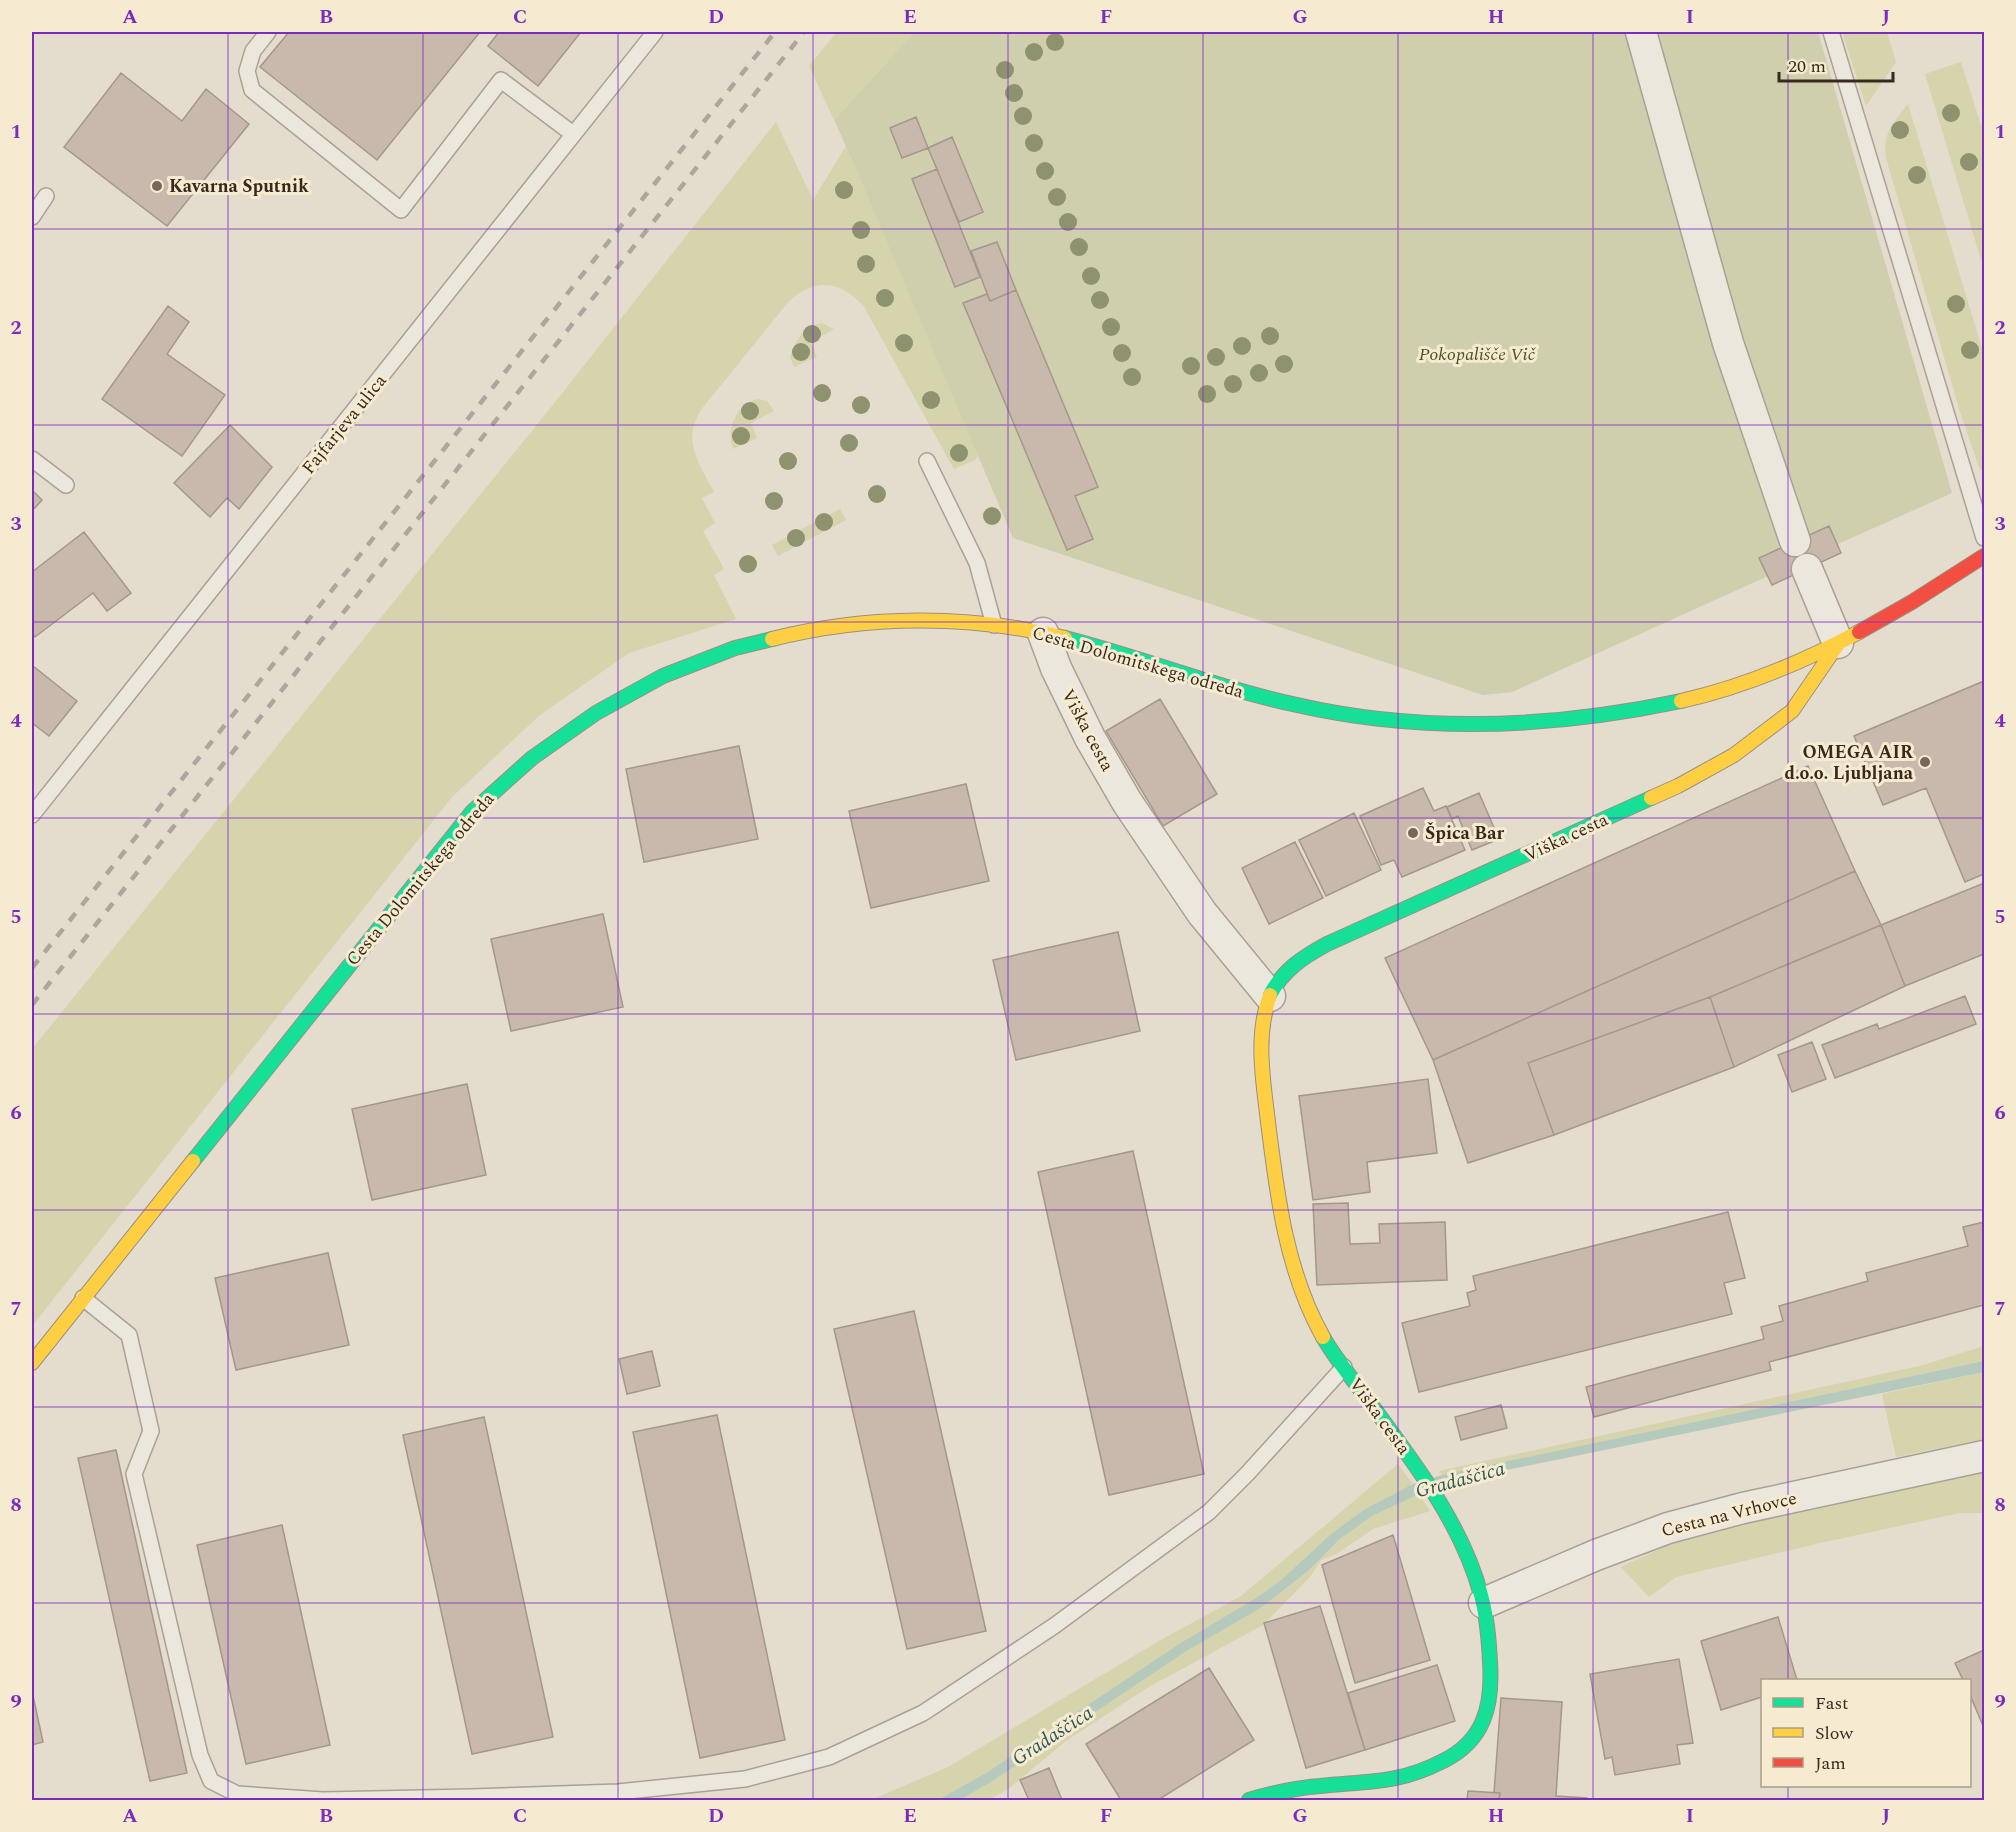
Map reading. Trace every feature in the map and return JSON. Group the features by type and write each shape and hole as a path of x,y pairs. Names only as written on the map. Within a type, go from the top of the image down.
{"street":[{"path":"1641,32 1728,343 1795,541"},
{"name":"Cesta Dolomitskega odreda","path":"32,1363 454,831 490,794 579,723 643,686 705,657 769,637 856,621 893,618 957,620 1043,633 1312,710 1389,721 1468,725 1548,722 1648,708 1735,686 1838,643 1922,596 1984,556"},
{"path":"1806,569 1838,643"},
{"name":"Viška cesta","path":"1043,633 1056,668 1090,738 1127,802 1202,914 1270,996"},
{"name":"Viška cesta","path":"1249,1800 1273,1792 1326,1785 1387,1781 1441,1762 1473,1740 1483,1721 1491,1684 1490,1639 1484,1604 1472,1565 1444,1507 1410,1456 1323,1337 1297,1278 1285,1231 1272,1156 1263,1074 1262,1037 1270,996 1292,963 1327,944 1678,786 1734,755 1792,711 1838,643"},
{"name":"Cesta na Vrhovce","path":"1484,1604 1596,1555 1668,1528 1743,1508 1984,1456"}],"lane":[{"path":"268,32 253,51 247,71 252,90 401,210 501,80 573,135"},
{"name":"Fajfarjeva ulica","path":"32,815 655,32"},
{"path":"1831,32 1984,538"},
{"path":"32,217 46,196"},
{"path":"32,459 66,485"},
{"path":"927,462 976,563 994,625"},
{"path":"83,1298 129,1335 151,1431 134,1474 200,1755 211,1781 237,1794 323,1800 618,1792 745,1779 829,1757 923,1713 1054,1626 1209,1512 1247,1474 1344,1366"}],"green space":[{"path":"837,32 1015,32 846,146 809,66"},
{"name":"Pokopališče Vič","path":"915,32 1818,32 1952,493 1838,544 1841,553 1772,585 1768,576 1512,692 1483,695 1013,538 835,120"},
{"path":"1842,32 1887,32 1896,62 1866,106"},
{"path":"1961,62 1984,135 1984,270 1925,74"},
{"path":"1908,104 1984,355 1984,475 1979,467 1960,412 1886,158 1886,141 1890,128"},
{"path":"776,122 813,200 846,146 978,455 975,460 954,469 863,305 854,297 836,287 827,285 808,288 789,301 700,411 693,429 695,454 714,492 702,498 715,523 703,531 724,569 714,575 736,619 629,653 540,715 452,797 32,1326 32,1049 552,406"},
{"path":"822,323 834,329 811,342 817,357 794,367 790,357 798,340 810,327"},
{"path":"758,399 767,401 774,411 751,423 757,438 733,449 731,434 735,418 744,406"},
{"path":"840,509 846,520 778,556 772,545"},
{"path":"1984,1346 1984,1361 1442,1475 1439,1471 1923,1365"},
{"path":"1984,1372 1984,1439 1896,1457 1882,1394"},
{"path":"1398,1464 1413,1484 1365,1509 1332,1533 1280,1581 1256,1598 1179,1644 986,1773 938,1800 871,1800 948,1767 1159,1641 1241,1596"},
{"path":"1984,1467 1984,1513 1960,1513 1676,1577 1649,1597 1621,1567 1687,1536"},
{"path":"1419,1494 1430,1511 1373,1529 1338,1553 1321,1560 1310,1577 1263,1625 1147,1688 1066,1741 1007,1790 988,1800 960,1800 991,1782 1185,1652 1286,1589 1340,1539 1372,1516"}],"water":[{"name":"Gradaščica","path":"1984,1361 1984,1372 1473,1477 1419,1494 1372,1516 1340,1539 1307,1572 1262,1607 1185,1652 991,1782 960,1800 938,1800 986,1773 1179,1644 1256,1598 1280,1581 1332,1533 1365,1509 1413,1484 1442,1475"}],"building":[{"path":"289,32 480,32 377,160 260,67"},
{"path":"499,32 581,32 538,86 488,46"},
{"name":"Kavarna Sputnik","path":"121,73 182,121 206,89 249,124 167,226 64,147"},
{"path":"916,117 928,148 902,158 890,128"},
{"path":"952,137 983,212 959,222 928,148"},
{"path":"937,169 980,277 955,287 912,179"},
{"path":"997,242 1016,290 990,301 971,251"},
{"path":"1016,290 1098,487 1075,496 1093,539 1067,550 963,303 987,294 990,301"},
{"path":"168,306 189,322 167,354 225,395 182,456 102,399"},
{"path":"230,425 272,467 239,509 227,498 210,517 174,483"},
{"path":"32,490 42,500 32,511"},
{"path":"1829,526 1841,553 1772,585 1759,558"},
{"path":"84,532 131,593 107,611 93,593 35,637 32,632 32,572"},
{"path":"33,666 77,701 49,736 32,723"},
{"name":"OMEGA AIR d.o.o. Ljubljana","path":"1984,681 1984,874 1965,882 1926,788 1883,805 1854,736"},
{"path":"1160,699 1217,794 1163,826 1106,731"},
{"path":"739,746 758,839 644,862 626,769"},
{"path":"1808,766 1855,871 1433,1060 1385,958"},
{"path":"966,784 989,881 871,908 849,811"},
{"name":"Špica Bar","path":"1423,788 1434,811 1446,806 1465,850 1402,877 1394,860 1381,865 1360,816"},
{"path":"1479,793 1499,839 1472,850 1458,816 1452,819 1447,807"},
{"path":"1354,813 1381,870 1326,896 1299,840"},
{"path":"1295,842 1323,898 1269,924 1242,868"},
{"path":"1855,871 1881,925 1710,997 1528,1063 1554,1135 1468,1163 1433,1060"},
{"path":"1984,883 1984,954 1905,986 1881,925"},
{"path":"603,914 623,1007 511,1031 491,939"},
{"path":"1881,925 1905,986 1734,1067 1710,997"},
{"path":"1118,932 1140,1031 1016,1060 993,960"},
{"path":"1965,996 1976,1024 1835,1078 1822,1045 1877,1024 1879,1029"},
{"path":"1710,997 1734,1067 1554,1135 1528,1063"},
{"path":"1812,1042 1826,1079 1792,1092 1778,1055"},
{"path":"1428,1079 1437,1153 1367,1162 1370,1192 1313,1200 1299,1096"},
{"path":"467,1084 486,1175 372,1200 352,1109"},
{"path":"1133,1151 1204,1474 1109,1495 1038,1172"},
{"path":"1348,1203 1350,1244 1380,1243 1379,1224 1445,1222 1447,1280 1317,1285 1313,1204"},
{"path":"1728,1212 1745,1278 1724,1283 1732,1314 1419,1392 1402,1323 1470,1306 1467,1293 1476,1290 1473,1276"},
{"path":"1984,1222 1984,1305 1769,1362 1771,1370 1594,1417 1586,1387 1764,1339 1761,1327 1783,1321 1779,1306 1868,1281 1866,1273 1968,1246 1963,1227"},
{"path":"328,1253 349,1345 236,1370 215,1278"},
{"path":"914,1311 986,1631 907,1649 834,1329"},
{"path":"652,1351 660,1386 627,1394 619,1359"},
{"path":"1501,1405 1507,1428 1461,1440 1455,1417"},
{"path":"717,1415 785,1740 700,1758 633,1432"},
{"path":"484,1417 553,1737 472,1754 403,1435"},
{"path":"116,1450 187,1773 150,1781 78,1458"},
{"path":"282,1525 330,1745 246,1764 197,1545"},
{"path":"1393,1535 1430,1660 1355,1683 1322,1565"},
{"path":"1320,1606 1365,1750 1306,1768 1264,1623"},
{"path":"1778,1617 1797,1679 1761,1679 1761,1697 1721,1710 1701,1641"},
{"path":"1984,1650 1984,1728 1971,1697 1971,1679 1963,1679 1955,1663"},
{"path":"1679,1659 1693,1743 1677,1745 1680,1764 1615,1775 1612,1757 1605,1759 1590,1674"},
{"path":"1437,1665 1455,1721 1365,1750 1348,1693"},
{"path":"1209,1668 1254,1740 1158,1800 1121,1800 1086,1744"},
{"path":"32,1691 43,1742 32,1745"},
{"path":"1501,1698 1562,1702 1556,1796 1587,1798 1587,1800 1499,1800 1500,1793 1494,1793"},
{"path":"1049,1768 1062,1800 1029,1800 1020,1780"},
{"path":"1468,1791 1500,1793 1499,1800 1467,1800"}],"railway":[{"path":"32,968 775,32"},
{"path":"32,1005 804,32"}],"traffic: fast":[{"path":"1065,638 1268,698 1345,714 1393,720 1441,724 1537,722 1585,717 1681,701"},
{"path":"193,1161 472,812 532,758 596,713 663,676 735,648 772,639"},
{"path":"1270,995 1281,978 1294,965 1327,944 1651,798"},
{"path":"1249,1800 1302,1788 1397,1778 1443,1761 1457,1753 1477,1732 1483,1720 1490,1693 1490,1654 1485,1612 1472,1567 1461,1541 1416,1466 1323,1337"}],"traffic: slow":[{"path":"772,639 844,625 918,620 992,625 1065,638"},
{"path":"1681,701 1727,689 1772,672 1859,632"},
{"path":"1651,798 1734,755 1792,711 1838,644"},
{"path":"1270,995 1265,1011 1261,1058 1275,1177 1285,1232 1300,1286 1323,1337"},
{"path":"32,1363 193,1161"}],"traffic: jam":[{"path":"1859,632 1912,602 1984,556"}],"place":[{"name":"Kavarna Sputnik","path":"157,186"},
{"name":"OMEGA AIR d.o.o. Ljubljana","path":"1925,762"},
{"name":"Špica Bar","path":"1413,833"}]}
